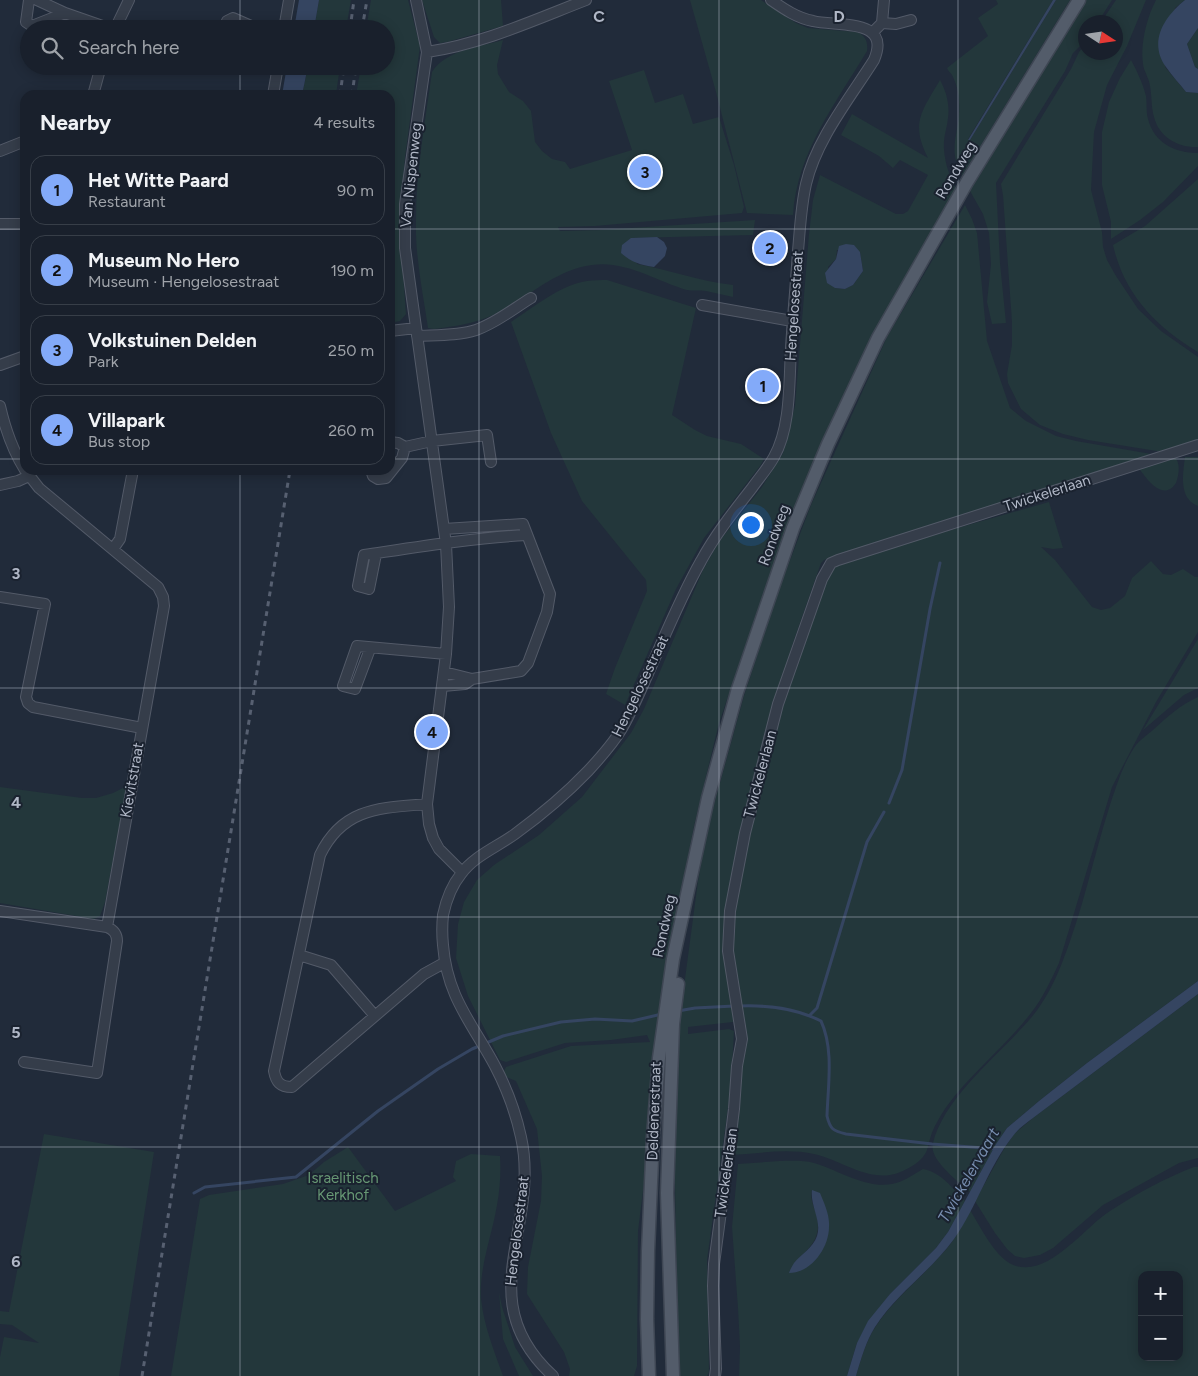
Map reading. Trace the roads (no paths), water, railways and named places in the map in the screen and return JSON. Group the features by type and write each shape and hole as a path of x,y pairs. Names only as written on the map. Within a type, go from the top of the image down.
{"main road":[{"name":"Rondweg","path":"653,1137 659,1058 673,959 710,790 736,692 793,528 828,444 882,329 967,182 1079,0"},
{"name":"Deldenerstraat","path":"673,1376 667,1193 673,1024 680,960 697,848"},
{"name":"Deldenerstraat","path":"649,1376 648,1251 653,1137"}],"street":[{"path":"26,20 29,0"},
{"path":"37,0 85,20"},
{"path":"119,20 129,0"},
{"path":"286,20 289,0"},
{"path":"416,0 427,52 448,49 480,40 586,0"},
{"path":"771,0 803,19 857,25 868,29 872,33 882,23 884,0"},
{"path":"47,20 65,13"},
{"path":"882,23 896,24 911,20"},
{"name":"Hengelosestraat","path":"553,1376 541,1365 527,1346 518,1328 511,1306 511,1269 523,1204 525,1179 523,1148 520,1132 496,1068 453,993 444,963 442,936 444,914 450,893 462,872 558,800 594,764 620,731 701,561 719,531 772,461 780,445 786,424 792,321 801,216 806,184 822,142 874,60 878,46 872,33"},
{"name":"Van Nispenweg","path":"427,52 404,221 405,248 446,544 449,592 443,686 427,804 428,824 433,838 439,849 462,872"},
{"path":"94,90 98,75"},
{"path":"274,90 276,75"},
{"path":"0,151 20,143"},
{"path":"0,224 20,224"},
{"path":"395,331 463,333 490,324 531,298"},
{"path":"702,305 792,321"},
{"path":"0,365 20,358"},
{"name":"Kievitstraat","path":"0,406 3,421 16,456 20,462"},
{"path":"395,443 405,447 432,441 487,435 491,462"},
{"name":"Twickelerlaan","path":"715,1376 712,1286 714,1257 734,1110 737,1066 742,1039 728,951 730,911 745,833 778,704 822,579 831,563 838,560 1198,445"},
{"path":"395,467 402,458 405,447"},
{"path":"0,484 18,481 22,475"},
{"name":"Kievitstraat","path":"30,475 39,488 158,587 163,597 164,606 107,927"},
{"path":"113,549 120,539 132,475"},
{"path":"373,475 378,479 386,478 388,475"},
{"path":"444,529 523,524 550,594 547,612 528,662 521,671 472,679 444,672"},
{"path":"376,554 527,535"},
{"path":"0,597 45,604 26,697 28,703 34,707 142,728"},
{"path":"370,648 446,654"},
{"path":"443,686 466,684 472,679"},
{"path":"427,804 378,808 356,816 340,827 326,842 320,855 274,1071 276,1080 280,1084 292,1087 424,974 444,963"},
{"path":"0,911 107,927 115,932 118,941 98,1073 24,1062"},
{"path":"299,955 331,965 375,1016"}],"water":[{"path":"299,0 319,0 316,20 296,20"},
{"path":"1053,0 1056,0 970,140 968,140"},
{"path":"1185,0 1198,0 1198,28 1187,44 1195,67 1198,69 1198,93 1186,92 1166,67 1158,48 1161,30 1165,22"},
{"path":"285,75 306,75 303,90 283,90"},
{"path":"657,237 664,242 667,248 665,256 654,267 636,263 621,253 622,245 631,238"},
{"path":"846,244 854,245 860,252 863,271 853,285 845,289 835,288 827,283 825,273 836,259 839,246"},
{"path":"1198,981 1198,994 1015,1133 996,1161 954,1239 945,1251 893,1303 869,1338 856,1376 847,1376 857,1343 868,1321 890,1294 936,1248 948,1232 996,1144 1007,1128 1087,1063"},
{"path":"812,1190 820,1193 829,1218 826,1243 817,1258 805,1269 789,1273 794,1263 810,1247 817,1236 818,1225"}],"waterway":[{"path":"889,803 902,770 930,609 940,563"},
{"path":"810,1015 817,1008 867,842 884,812"},
{"path":"678,1011 734,1006"},
{"name":"Twickelervaart","path":"740,1006 782,1008 821,1021 828,1043 829,1055 827,1116 829,1124 835,1130 846,1134 997,1149"},
{"path":"194,1193 205,1187 296,1177 378,1111 438,1069 472,1049 503,1036 561,1022 595,1019 632,1021 662,1014"}],"railway":[{"path":"351,20 354,0"},
{"path":"364,20 367,0"},
{"path":"341,90 343,75"},
{"path":"353,90 355,75"},
{"path":"142,1376 289,475"}],"place":[{"name":"Volkstuinen Delden","path":"645,172"},
{"name":"Museum No Hero","path":"770,248"},
{"name":"Het Witte Paard","path":"763,386"},
{"name":"Villapark","path":"432,732"}],"park label":[{"name":"Israelitisch Kerkhof","path":"343,1186"}]}
